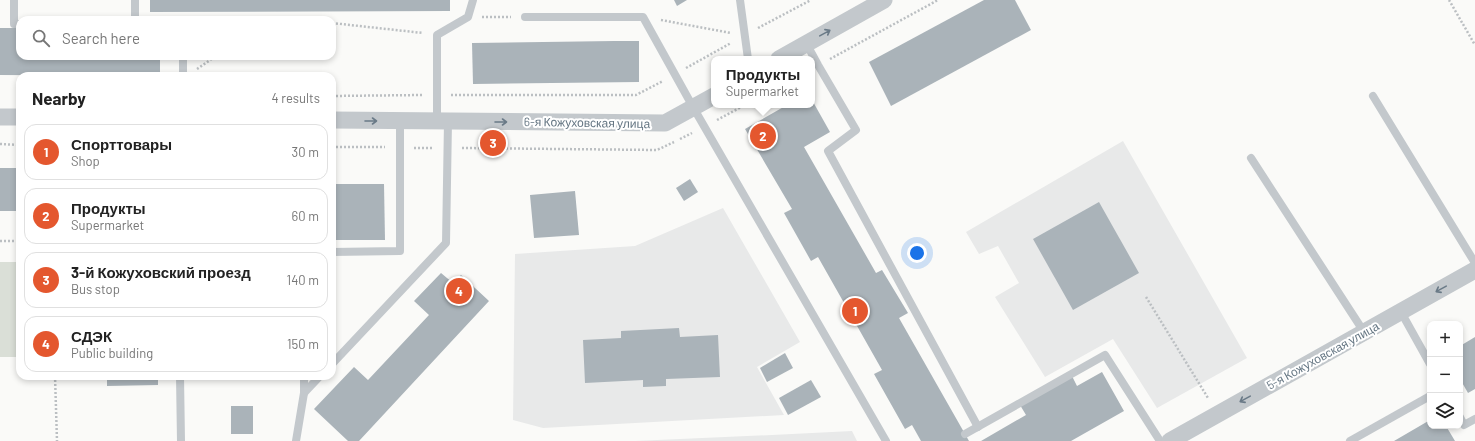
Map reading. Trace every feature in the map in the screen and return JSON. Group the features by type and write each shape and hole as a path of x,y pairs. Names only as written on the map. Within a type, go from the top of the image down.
{"street":[{"path":"784,56 884,0"},
{"name":"6-я Кожуховская улица","path":"336,120 665,123 711,98"},
{"path":"0,117 16,117"},
{"name":"5-я Кожуховская улица","path":"1170,441 1475,270"}],"lane":[{"path":"14,0 14,24 16,24"},
{"path":"135,0 135,16"},
{"path":"336,360 446,243 447,148 436,95 437,35 468,17 473,0"},
{"path":"740,0 748,56"},
{"path":"525,17 643,17 693,108 886,441"},
{"path":"806,43 813,56"},
{"path":"183,60 183,72"},
{"path":"815,60 856,130 828,151 978,427"},
{"path":"1373,96 1475,263"},
{"path":"336,252 400,251 400,121"},
{"path":"1251,158 1364,332"},
{"path":"1401,312 1427,359"},
{"path":"965,434 1105,355 1160,441"},
{"path":"180,380 181,441"},
{"path":"296,441 304,393 304,380"},
{"path":"304,393 316,380"},
{"path":"1350,441 1427,398"},
{"path":"1463,423 1464,425 1475,419"}],"path":[{"path":"336,96 636,95 811,0"},
{"path":"818,65 938,0"},
{"path":"1448,0 1475,45"},
{"path":"468,17 525,17"},
{"path":"643,17 745,36"},
{"path":"336,23 437,35"},
{"path":"193,72 210,60"},
{"path":"336,147 657,150 739,108"},
{"path":"0,144 16,144"},
{"path":"0,241 16,241"},
{"path":"1146,297 1210,401"},
{"path":"55,380 57,441"}],"shaded area":[{"path":"1123,141 1247,358 1157,408 1113,339 1045,377 995,297 1019,283 998,246 979,254 966,232"},
{"path":"723,208 800,342 757,367 784,415 543,428 513,420 515,254 635,246"},
{"path":"0,262 16,262 16,357 0,357"},
{"path":"852,431 857,441 635,441 772,435"}],"building":[{"path":"150,0 450,0 450,11 150,12"},
{"path":"674,0 687,0 677,6"},
{"path":"984,0 1015,0 1031,30 891,106 869,62"},
{"path":"0,28 16,28 16,60 160,60 160,72 16,72 16,75 0,75"},
{"path":"639,41 639,82 473,84 472,43"},
{"path":"815,105 830,132 804,147 876,273 882,270 908,313 899,318 969,441 921,441 912,425 905,429 874,374 882,370 818,257 811,261 784,213 792,209 745,129 782,108 815,108"},
{"path":"0,168 16,168 16,211 0,211"},
{"path":"690,179 698,192 684,201 676,188"},
{"path":"336,184 384,184 385,240 336,240"},
{"path":"575,191 579,235 534,238 530,195"},
{"path":"1099,202 1139,273 1073,310 1033,239"},
{"path":"441,273 453,283 461,275 489,301 359,441 348,441 314,409 354,367 368,380 429,315 414,301"},
{"path":"679,328 680,337 718,335 720,377 666,379 666,386 643,387 643,380 585,383 583,340 621,338 621,331"},
{"path":"1475,337 1475,389 1468,393 1463,384 1463,344"},
{"path":"785,353 793,368 767,382 760,368"},
{"path":"1102,372 1124,411 1071,441 981,441 1026,415 1020,405 1072,376 1077,386"},
{"path":"107,380 158,380 158,385 107,386"},
{"path":"811,380 821,397 788,415 779,398"},
{"path":"231,406 253,406 253,434 231,434"},
{"path":"1427,422 1427,429 1448,429 1455,441 1394,441"}],"place":[{"name":"Продукты","path":"763,136"},
{"name":"3-й Кожуховский проезд","path":"493,143"},
{"name":"СДЭК","path":"459,291"},
{"name":"Спорттовары","path":"855,311"}]}
